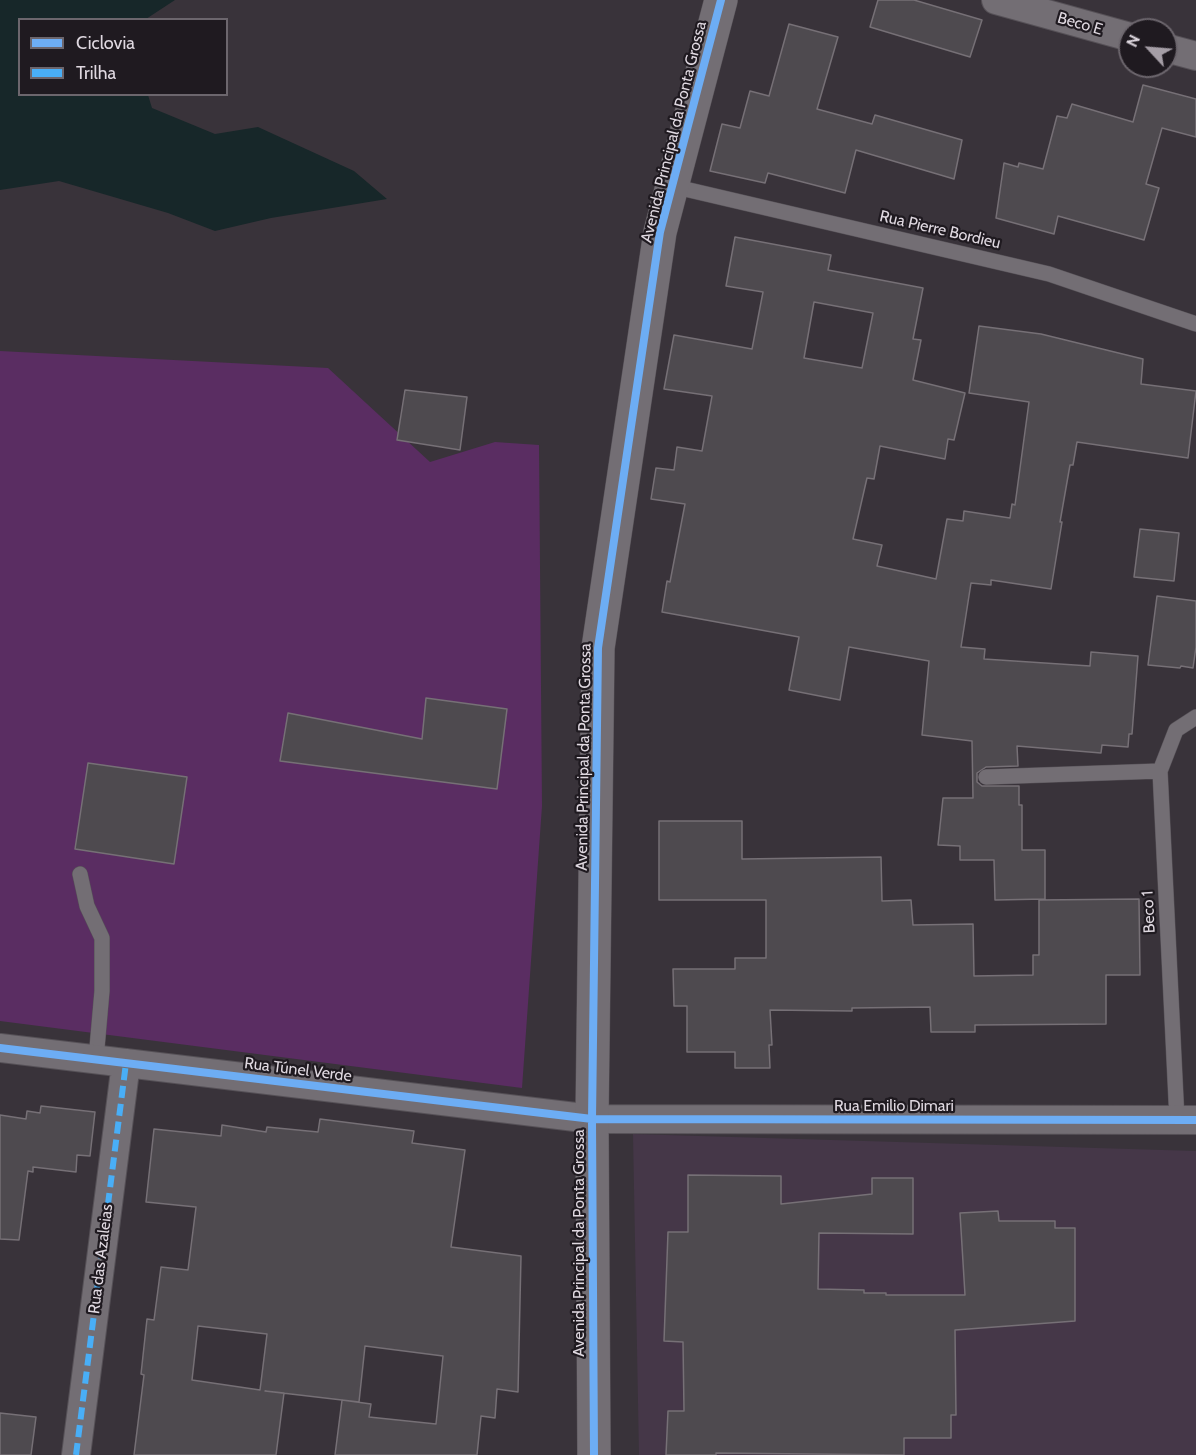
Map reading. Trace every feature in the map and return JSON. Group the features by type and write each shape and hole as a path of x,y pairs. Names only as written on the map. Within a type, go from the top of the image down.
{"main road":[{"name":"Avenida Principal da Ponta Grossa","path":"594,1455 592,1119 598,648 660,232 722,0"}],"street":[{"name":"Beco E","path":"996,0 1118,35"},
{"path":"1178,51 1196,56"},
{"name":"Rua Túnel Verde","path":"0,1048 592,1119"},
{"name":"Rua das Azaleias","path":"76,1455 126,1063"},
{"name":"Rua Emilio Dimari","path":"592,1119 1187,1120"}],"lane":[{"name":"Rua Pierre Bordieu","path":"672,186 1049,274 1196,324"},
{"name":"Beco 1","path":"1187,1120 1160,771 1176,730 1196,717"},
{"path":"986,777 1160,771"},
{"path":"80,874 87,906 102,938 102,991 96,1059"}],"shaded area":[{"path":"0,0 175,0 148,18 18,18 18,96 148,96 152,108 215,134 258,127 354,171 387,199 271,218 215,231 168,213 59,181 0,190"},
{"path":"0,351 328,368 430,462 495,442 539,445 542,806 522,1088 0,1021"},
{"path":"633,1134 1196,1151 1196,1455 639,1455"}],"building":[{"path":"878,0 914,0 982,20 970,57 870,27"},
{"path":"789,24 838,37 817,109 872,124 875,115 962,140 954,179 856,150 845,193 768,173 765,183 710,171 722,124 740,128 750,91 769,96"},
{"path":"1143,85 1196,99 1196,137 1162,128 1146,184 1159,188 1144,240 1058,216 1054,234 996,218 1004,163 1018,167 1019,163 1043,169 1057,116 1067,118 1072,104 1133,122"},
{"path":"735,237 831,255 828,270 923,288 913,339 921,340 913,380 965,393 954,440 948,439 945,459 880,446 874,479 867,478 853,539 882,545 877,566 936,579 947,519 963,521 964,511 1010,518 1012,504 1015,505 1029,402 969,393 979,326 1041,334 1143,359 1141,384 1196,391 1188,458 1077,442 1073,465 1070,465 1051,589 991,580 991,585 971,583 961,647 985,649 984,659 1090,666 1091,652 1138,656 1132,734 1129,734 1128,747 1102,745 1101,753 1017,746 1018,766 986,767 977,773 977,782 982,786 1019,786 1019,805 1022,805 1022,850 1045,850 1045,899 995,900 994,860 960,860 960,846 938,845 943,798 973,798 972,741 922,735 929,661 849,647 840,700 789,690 799,637 662,612 685,504 651,499 656,468 674,470 677,447 702,451 712,396 664,389 674,335 752,349 763,292 726,286","holes":["814,302 873,313 862,368 804,358"]},
{"path":"405,390 467,397 460,450 397,440"},
{"path":"1140,529 1179,533 1174,581 1134,577"},
{"path":"1157,596 1196,601 1196,647 1193,668 1148,665"},
{"path":"426,698 507,709 497,789 280,761 288,713 422,739"},
{"path":"88,763 187,777 174,864 75,849"},
{"path":"659,821 742,821 742,859 881,857 882,901 911,900 913,925 973,924 974,976 1033,975 1033,955 1039,955 1039,900 1139,899 1140,975 1106,975 1106,1024 975,1025 975,1032 931,1032 930,1007 852,1008 852,1011 770,1010 772,1045 769,1045 770,1068 735,1068 735,1052 687,1052 687,1006 674,1006 673,969 735,969 735,958 766,958 766,900 659,900"},
{"path":"41,1106 95,1112 90,1156 77,1155 76,1172 33,1167 33,1172 28,1171 19,1240 0,1239 0,1115 26,1119 27,1111 40,1113"},
{"path":"320,1119 414,1131 412,1143 465,1150 451,1247 521,1256 518,1392 497,1389 495,1418 481,1416 477,1455 335,1455 342,1400 284,1393 276,1455 134,1455 144,1375 141,1374 147,1319 154,1320 161,1267 188,1270 196,1207 146,1202 154,1129 221,1136 222,1125 266,1132 267,1127 318,1132","holes":["198,1326 267,1334 260,1390 192,1380","365,1346 443,1356 436,1424 369,1417 371,1404 342,1400 359,1402"]},
{"path":"688,1175 781,1176 781,1204 872,1194 872,1178 913,1178 913,1234 819,1233 818,1289 864,1290 864,1293 886,1293 886,1295 965,1295 960,1213 998,1211 999,1221 1055,1221 1055,1228 1075,1228 1075,1321 955,1330 956,1415 951,1415 951,1438 904,1438 904,1455 716,1453 716,1455 666,1455 668,1411 684,1411 683,1342 664,1341 668,1232 688,1232"},
{"path":"0,1413 36,1417 31,1455 0,1455"}],"marked path":[{"path":"76,1455 126,1063"}],"cycle path":[{"path":"594,1455 592,1119 598,648 660,232 721,0"},
{"path":"0,1048 592,1119 1196,1120"}]}
